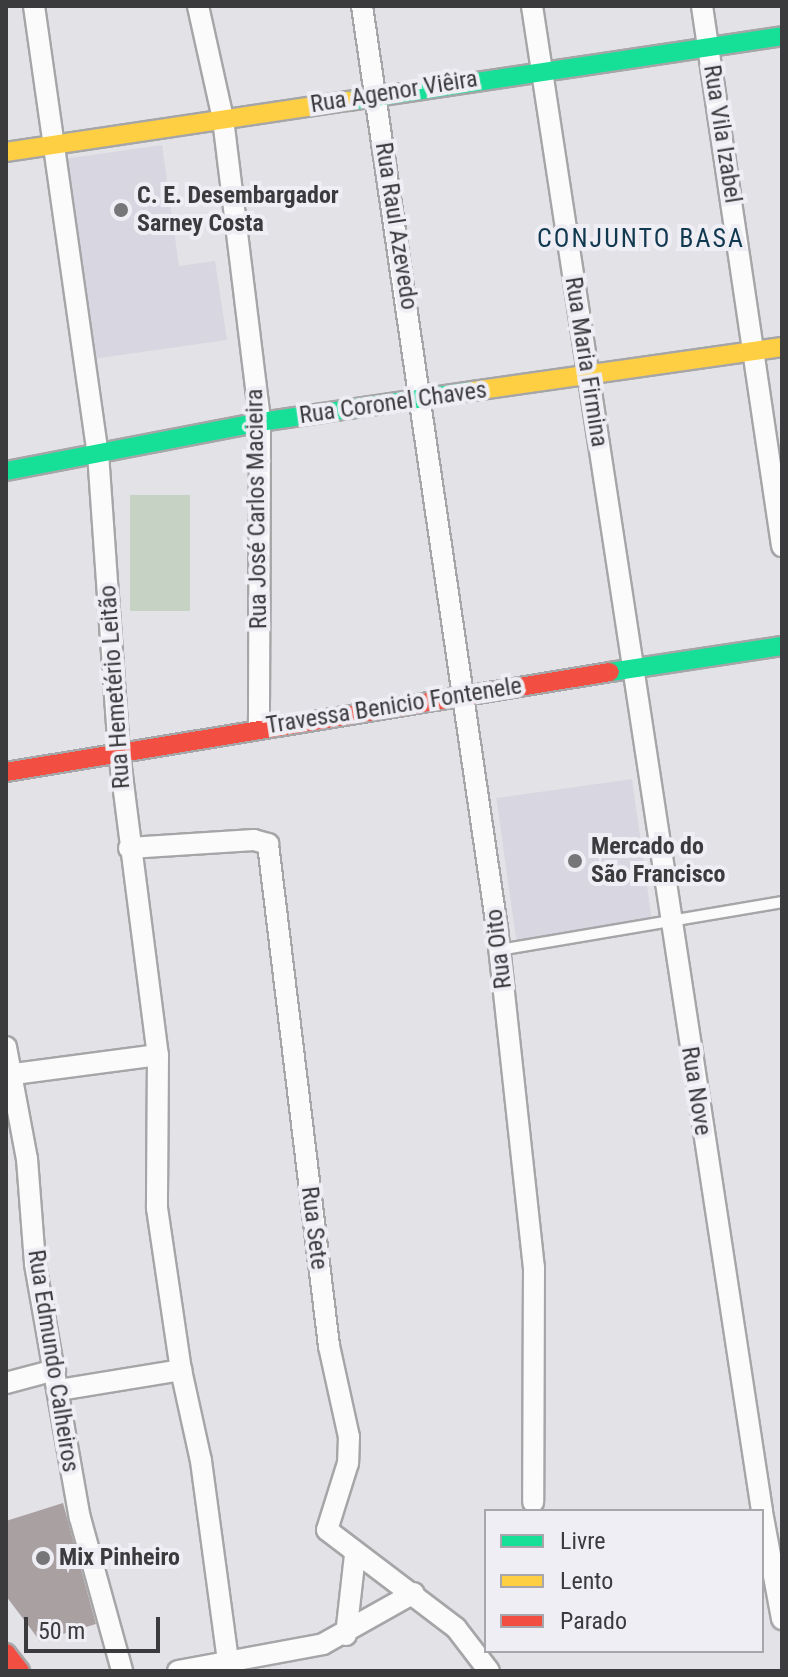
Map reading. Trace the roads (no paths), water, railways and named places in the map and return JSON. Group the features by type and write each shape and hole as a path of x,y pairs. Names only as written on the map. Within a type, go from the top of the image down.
{"street":[{"name":"Rua Hemetério Leitão","path":"34,6 98,453 119,752 158,1055 157,1208 181,1370 201,1461 228,1661"},
{"name":"Rua José Carlos Macieira","path":"198,6 223,119 260,422 259,728"},
{"name":"Rua Raul Azevedo","path":"362,6 423,399"},
{"name":"Rua Maria Firmina","path":"532,6 632,670"},
{"name":"Rua Vila Izabel","path":"702,6 782,546"},
{"name":"Rua Agenor Viêira","path":"6,152 376,94 782,36"},
{"name":"Rua Coronel Chaves","path":"6,471 260,422 782,347"},
{"name":"Rua Oito","path":"423,399 499,950 534,1267 533,1502"},
{"name":"Travessa Benicio Fontenele","path":"6,772 465,693 782,646"},
{"name":"Rua Nove","path":"632,670 762,1509"},
{"name":"Rua Sete","path":"129,848 262,840 270,853 329,1346 349,1437 348,1463 327,1530 355,1555 414,1593 456,1628 489,1671"},
{"name":"Rua Edmundo Calheiros","path":"6,1047 27,1159 35,1264 80,1518 122,1671"},
{"path":"9,1074 158,1055"},
{"path":"6,1383 181,1370"},
{"name":"Rua Nove","path":"764,1522 782,1619"},
{"path":"346,1635 355,1555"},
{"path":"178,1671 228,1661 268,1665 346,1635 414,1593"},
{"path":"6,1653 20,1671"}],"lane":[{"path":"499,950 782,902"}],"place":[{"name":"C. E. Desembargador Sarney Costa","path":"121,210"},
{"name":"Mercado do São Francisco","path":"575,861"},
{"name":"Mix Pinheiro","path":"43,1558"}],"district":[{"name":"CONJUNTO BASA","path":"641,239"}]}
